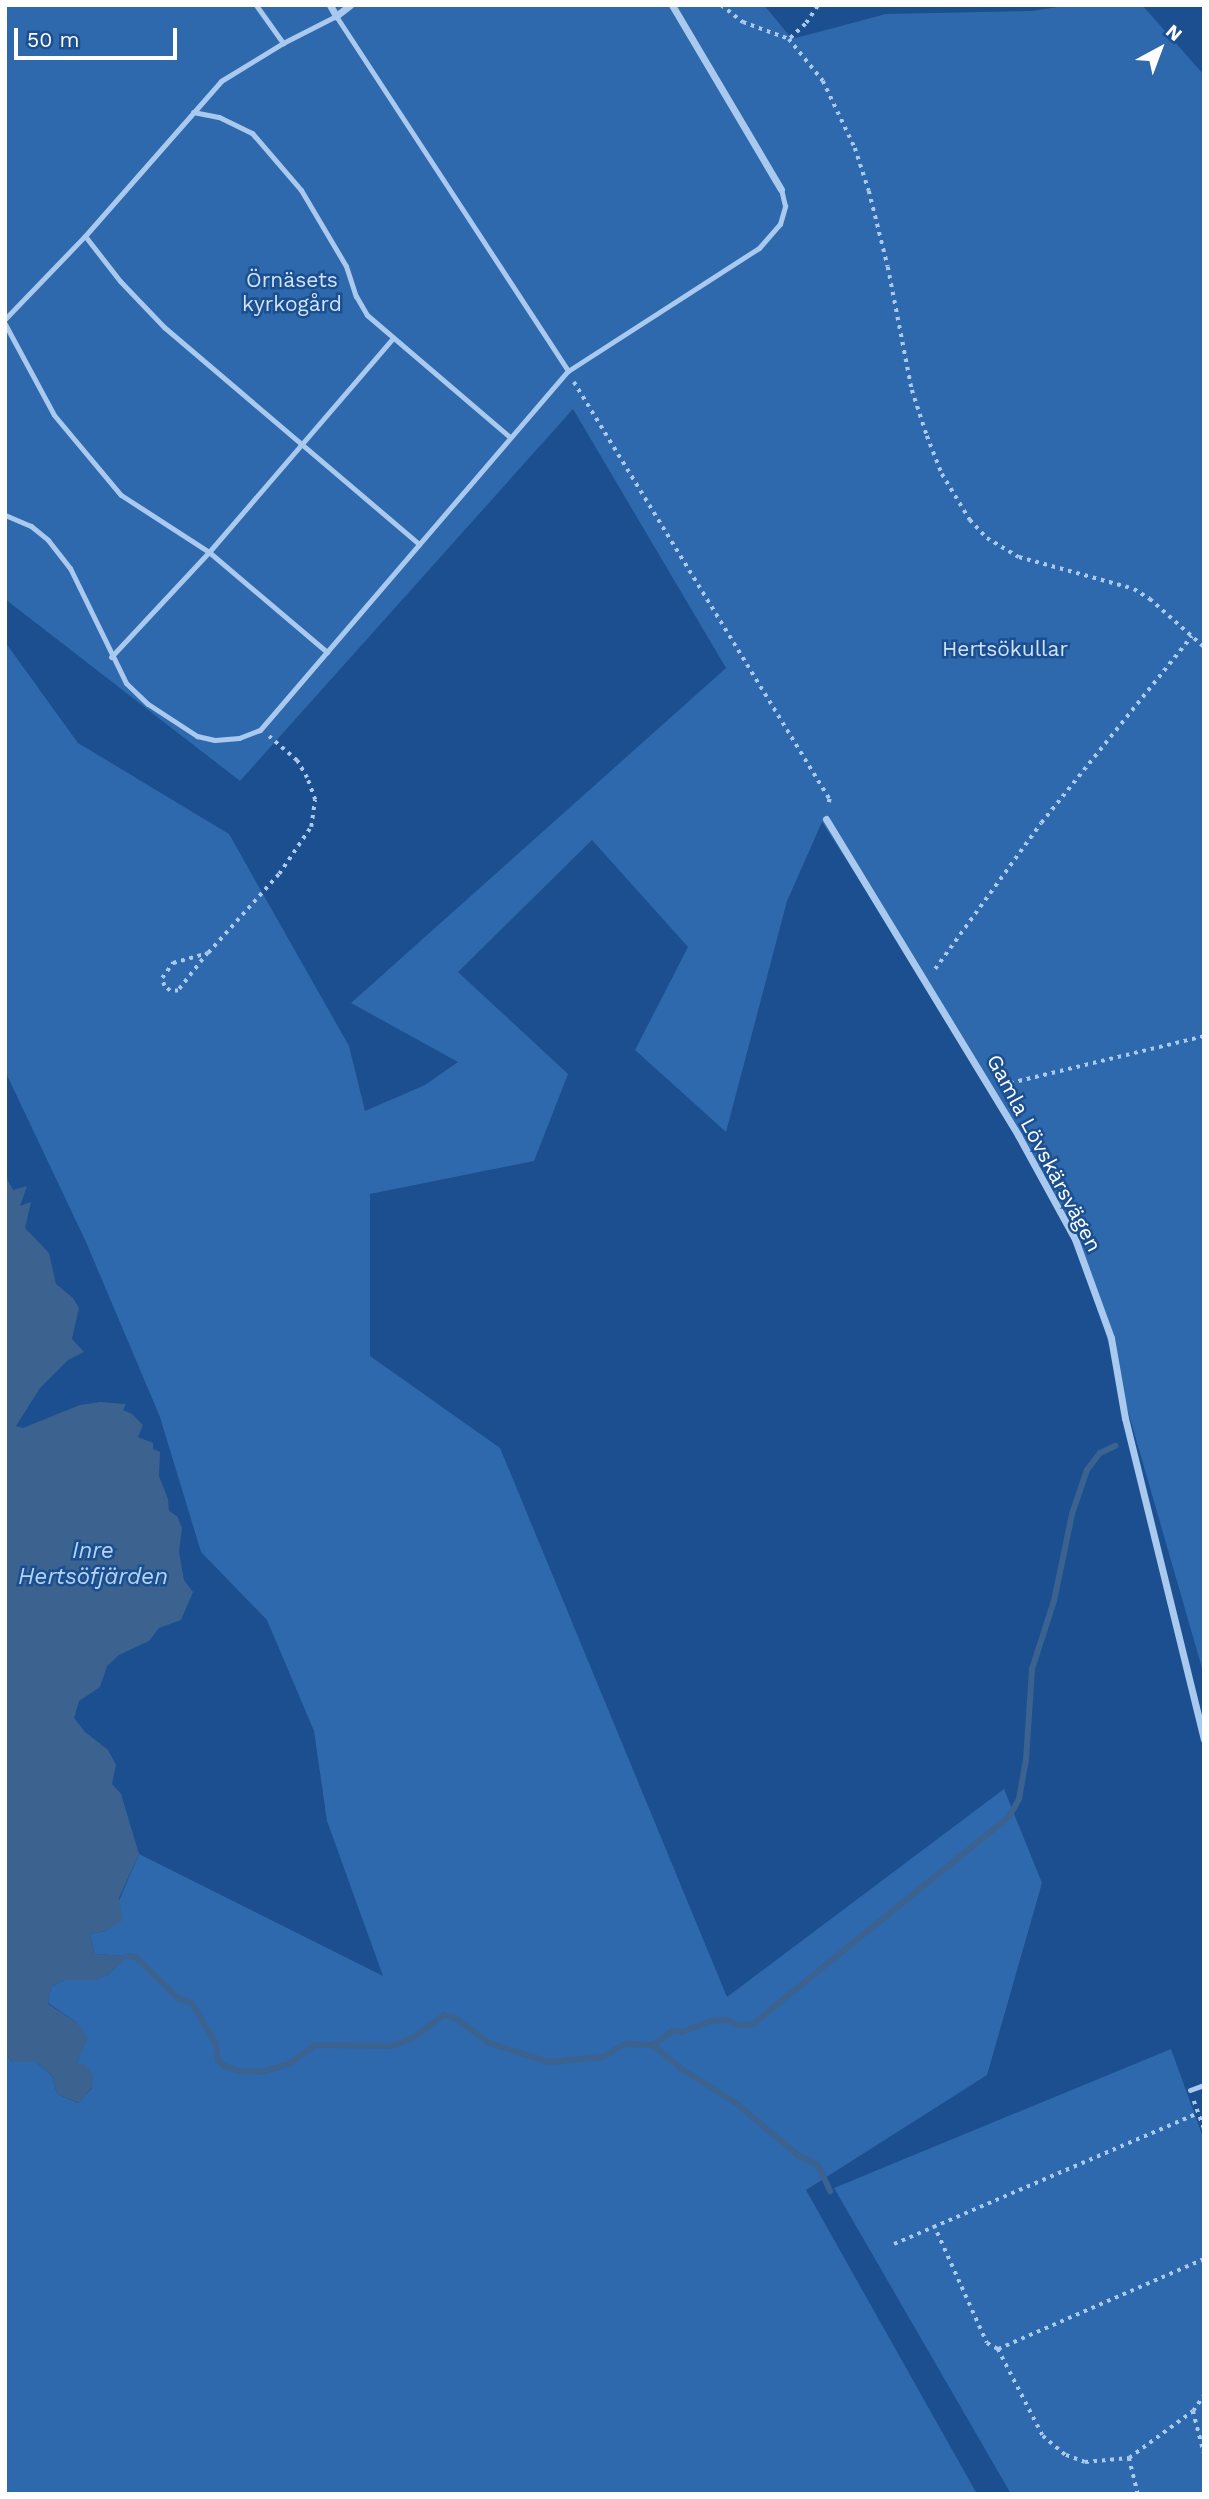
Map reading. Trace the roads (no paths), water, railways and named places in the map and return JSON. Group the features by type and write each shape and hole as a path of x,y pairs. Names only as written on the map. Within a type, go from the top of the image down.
{"street":[{"path":"330,5 336,16 351,5"},
{"path":"672,5 781,189"},
{"name":"Gamla Lövskärsvägen","path":"826,819 990,1088 1075,1239 1111,1338 1125,1418 1204,1740"}],"lane":[{"path":"256,5 283,43"},
{"path":"327,652 209,552 121,495 54,415 5,321 85,236 221,81 283,43 336,16 568,371"},
{"path":"193,112 219,117 252,133 301,190 346,267 356,296 367,314 510,437"},
{"path":"5,514 31,526 48,540 70,568 111,657 126,683 148,704 197,736 215,740 239,738 260,730 568,371 759,248 780,223 785,206 781,189"},
{"path":"85,236 141,304 300,445 419,544"},
{"path":"111,657 209,552 393,339"},
{"path":"1189,2090 1204,2085"}],"water":[{"name":"Inre Hertsöfjärden","path":"5,1175 13,1190 27,1186 20,1206 31,1202 25,1228 49,1253 56,1284 73,1298 79,1308 72,1339 84,1352 68,1360 40,1388 16,1426 23,1428 80,1405 100,1402 126,1404 123,1410 132,1414 143,1425 138,1437 153,1443 153,1449 160,1452 159,1476 168,1499 169,1511 177,1516 182,1528 179,1552 184,1580 193,1592 181,1620 159,1628 149,1641 119,1655 107,1666 100,1687 79,1701 74,1718 85,1732 108,1750 116,1765 112,1784 121,1794 139,1854 119,1898 123,1920 106,1931 90,1934 94,1954 128,1956 109,1974 96,1980 65,1980 51,1987 48,2004 76,2022 88,2038 77,2063 86,2065 93,2076 92,2087 79,2103 57,2094 52,2076 36,2062 12,2062 5,2052"}],"waterway":[{"path":"653,2045 672,2031 682,2032 710,2021 728,2020 737,2025 753,2024 1009,1817 1019,1799 1026,1760 1032,1669 1054,1601 1072,1514 1087,1470 1100,1453 1115,1446"},
{"path":"128,1956 136,1957 178,1998 192,2003 216,2044 218,2060 239,2071 262,2072 289,2064 315,2045 392,2046 413,2038 444,2015 457,2019 489,2043 549,2062 603,2057 625,2044 653,2045 680,2068 736,2103 798,2155 818,2165 830,2191"}],"park label":[{"name":"Örnäsets kyrkogård","path":"292,292"},
{"name":"Hertsökullar","path":"1005,649"}]}
